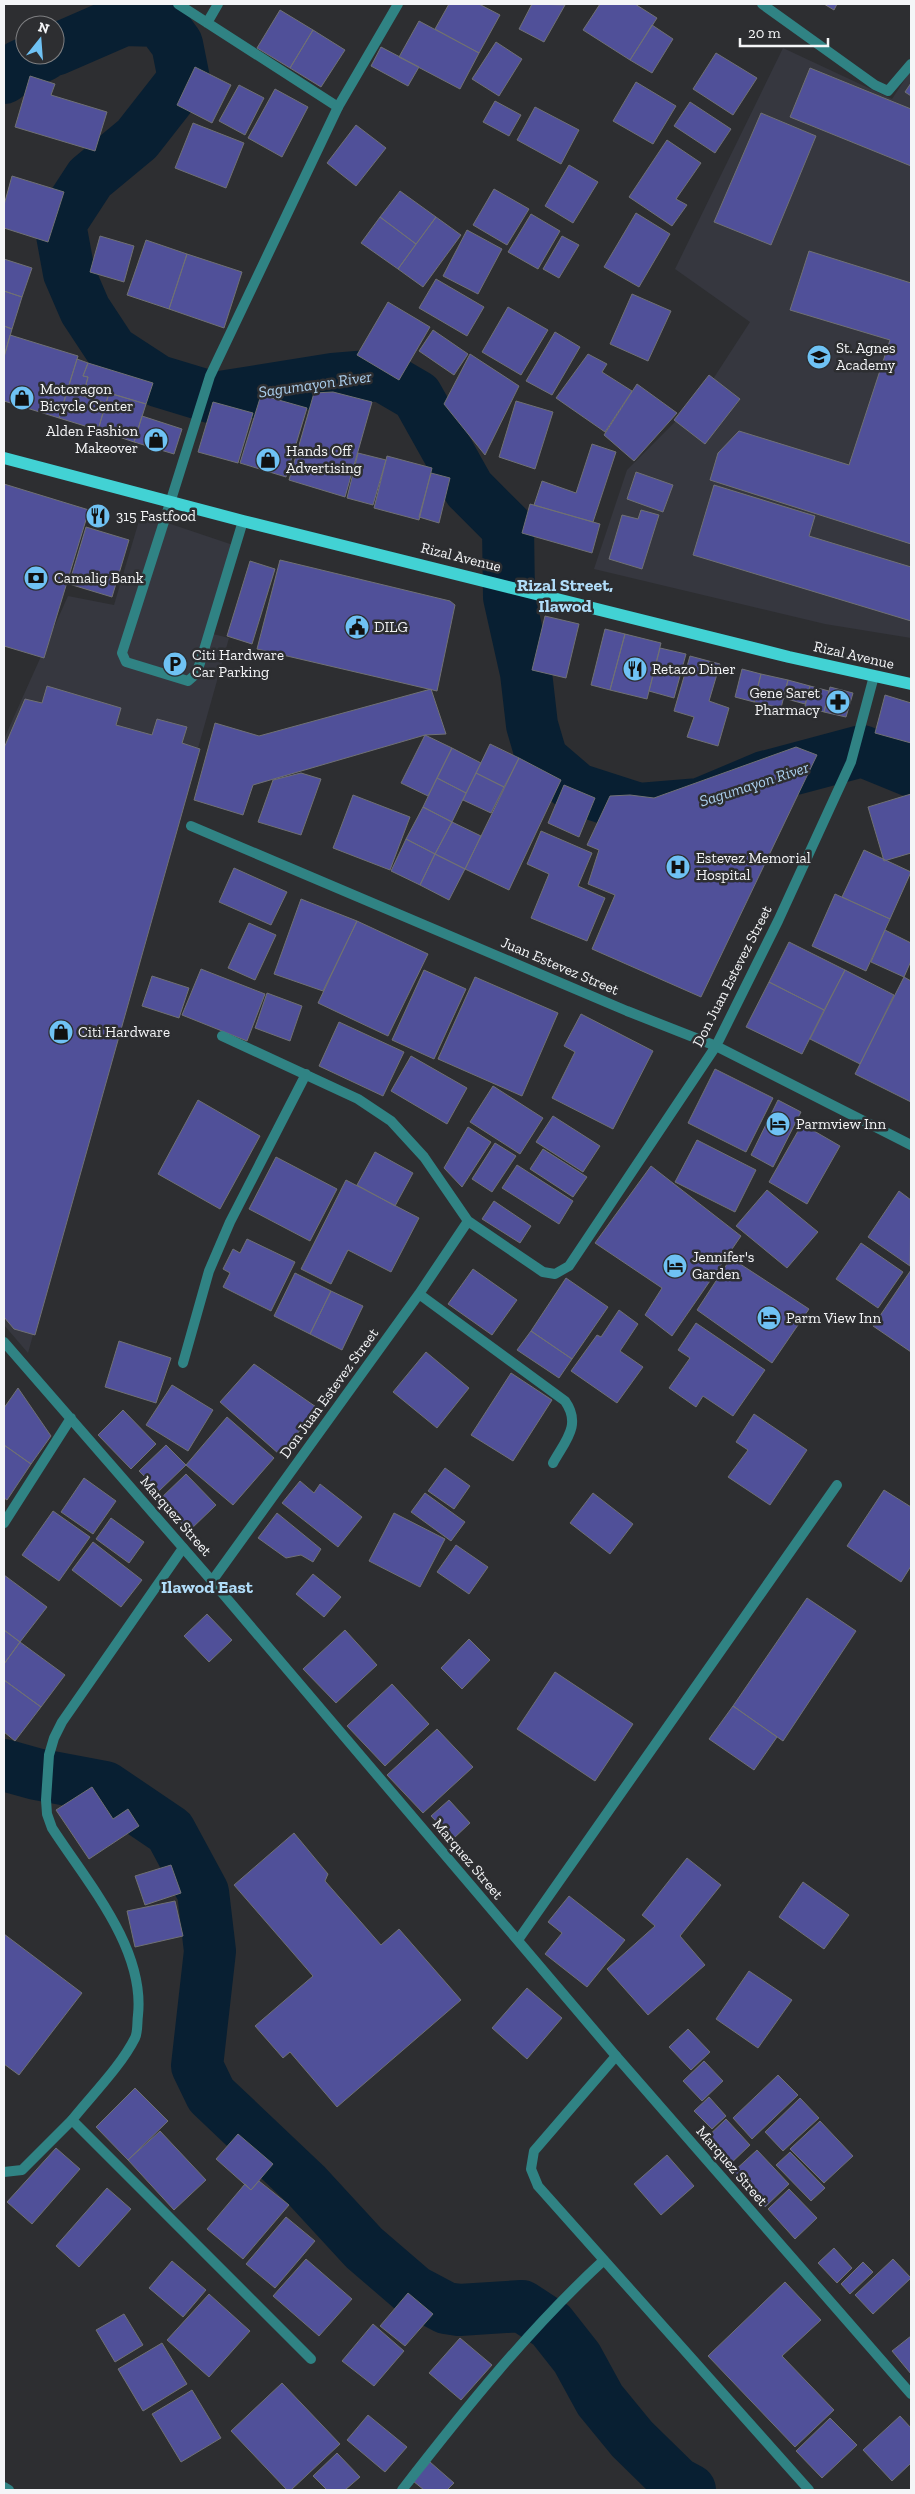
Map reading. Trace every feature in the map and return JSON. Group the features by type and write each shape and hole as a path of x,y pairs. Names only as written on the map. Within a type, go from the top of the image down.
{"main road":[{"name":"Rizal Avenue","path":"4,458 170,503 911,684"}],"street":[{"path":"178,4 338,107"},
{"path":"207,23 218,4"},
{"path":"243,521 196,674 188,681 126,662 122,653 194,421 210,376 338,107 398,4"},
{"path":"762,4 875,85 888,91 911,64"},
{"name":"Don Juan Estevez Street","path":"222,1036 358,1099 391,1121 424,1158 468,1222 543,1272 555,1274 568,1266 716,1046 778,921 851,762 874,676"},
{"name":"Juan Estevez Street","path":"191,826 618,1007 716,1046 911,1146"},
{"path":"183,1364 208,1271 230,1222 306,1074"},
{"name":"Don Juan Estevez Street","path":"212,1581 419,1294 468,1222"},
{"path":"419,1294 565,1401 571,1410 574,1421 553,1463"},
{"name":"Marquez Street","path":"4,1342 184,1548 616,2056 911,2394"},
{"path":"4,1523 71,1418"},
{"path":"518,1940 837,1485"},
{"path":"4,2172 22,2170 72,2120 127,2051 136,2036 138,1987 131,1956 106,1910 52,1828 46,1814 49,1755 62,1722 184,1548"},
{"path":"616,2056 534,2151 531,2169 538,2186 809,2490"},
{"path":"72,2120 310,2358"},
{"path":"402,2490 453,2425 554,2311 565,2296 604,2260"},
{"path":"4,2487 9,2490"}],"shaded area":[{"name":"St. Agnes Academy","path":"783,48 892,99 911,70 911,638 825,624 594,569 627,470 704,393 750,322 675,269"},
{"name":"Citi Hardware","path":"141,514 233,545 209,633 229,638 28,1353 4,1325 4,739 68,596 114,605"}],"building":[{"path":"449,4 479,4 500,15 479,53 435,29"},
{"path":"532,4 565,5 544,42 519,29"},
{"path":"600,4 635,4 657,18 630,60 583,30"},
{"path":"824,4 837,4 834,10"},
{"path":"280,10 313,30 290,68 257,48"},
{"path":"419,21 479,53 460,89 399,57"},
{"path":"652,25 673,39 652,73 630,60"},
{"path":"313,30 345,50 321,87 290,68"},
{"path":"496,42 522,59 499,96 472,79"},
{"path":"381,47 419,67 408,86 371,66"},
{"path":"716,53 757,78 733,115 693,89"},
{"path":"195,67 231,85 212,123 177,105"},
{"path":"810,68 911,109 911,166 790,117"},
{"path":"30,76 55,84 51,95 107,112 95,151 15,127"},
{"path":"636,82 676,106 653,144 613,121"},
{"path":"911,83 911,96 905,92"},
{"path":"239,85 264,98 245,135 219,121"},
{"path":"275,89 308,107 282,157 248,138"},
{"path":"495,101 521,115 509,136 483,122"},
{"path":"690,102 731,129 715,153 674,126"},
{"path":"535,107 579,130 561,164 517,140"},
{"path":"761,113 816,136 771,245 714,222"},
{"path":"193,123 244,143 226,188 175,168"},
{"path":"356,125 386,148 356,186 327,163"},
{"path":"667,140 701,163 676,199 687,205 672,226 629,197"},
{"path":"569,165 598,182 573,223 545,206"},
{"path":"12,176 64,192 48,242 4,228 4,205"},
{"path":"494,189 529,209 507,245 473,225"},
{"path":"400,191 436,217 416,244 380,217"},
{"path":"636,213 670,234 639,287 604,267"},
{"path":"531,214 560,231 538,269 508,252"},
{"path":"380,217 416,244 398,269 361,243"},
{"path":"436,217 461,235 423,287 398,269"},
{"path":"467,230 502,249 478,294 443,276"},
{"path":"100,236 134,246 124,282 90,272"},
{"path":"562,236 579,245 559,278 543,269"},
{"path":"146,240 187,254 169,309 127,295"},
{"path":"809,251 911,283 911,544 710,480 718,453 739,431 849,465 890,340 790,310"},
{"path":"187,254 242,272 224,328 169,309"},
{"path":"4,259 32,268 22,297 4,291"},
{"path":"436,279 484,307 467,336 419,308"},
{"path":"4,291 22,297 12,329 4,326"},
{"path":"632,294 671,311 648,361 610,344"},
{"path":"388,302 430,327 399,380 357,355"},
{"path":"508,307 548,330 521,375 482,352"},
{"path":"4,326 12,329 4,357"},
{"path":"433,330 468,354 454,375 419,351"},
{"path":"555,332 580,347 552,395 526,381"},
{"path":"10,335 78,356 59,418 4,401 4,357"},
{"path":"470,354 519,386 485,455 444,404"},
{"path":"588,354 607,364 602,372 632,391 605,432 556,398"},
{"path":"77,359 88,363 83,376 88,377 83,396 67,391"},
{"path":"88,363 153,383 146,404 109,393 106,403 83,396 88,377 83,376"},
{"path":"709,375 740,399 705,444 674,420"},
{"path":"637,384 677,413 634,461 604,435"},
{"path":"67,391 106,403 98,430 59,418"},
{"path":"333,392 372,402 345,497 289,480 314,393"},
{"path":"109,393 146,404 134,442 98,430"},
{"path":"261,395 307,408 286,477 240,463"},
{"path":"516,401 553,412 535,469 499,457"},
{"path":"213,402 253,413 238,463 198,452"},
{"path":"142,416 182,429 174,454 134,442"},
{"path":"592,444 616,452 593,522 534,505 542,481 576,493"},
{"path":"358,453 386,460 373,505 347,498"},
{"path":"387,456 432,468 419,520 374,508"},
{"path":"636,472 673,485 663,512 627,499"},
{"path":"431,473 450,478 439,523 419,517"},
{"name":"Camalig Bank","path":"4,484 89,510 44,658 4,646"},
{"path":"714,485 815,516 809,536 911,567 911,621 693,555"},
{"path":"530,504 600,524 592,553 522,533"},
{"path":"641,510 659,515 642,569 609,559 622,515 638,519"},
{"path":"86,527 129,540 112,597 69,584"},
{"name":"DILG","path":"280,560 450,601 455,605 437,691 257,649"},
{"path":"250,561 275,569 252,644 227,636"},
{"path":"545,616 579,624 566,678 532,670"},
{"path":"605,629 625,634 610,690 591,685"},
{"name":"Retazo Diner","path":"625,634 661,643 647,699 610,690"},
{"path":"660,648 686,654 674,698 649,691"},
{"path":"690,656 720,664 709,701 729,708 718,746 687,737 694,717 674,711"},
{"path":"742,669 761,674 754,702 735,697"},
{"path":"761,674 788,680 781,708 754,702"},
{"path":"788,680 810,686 805,704 783,698"},
{"name":"Citi Hardware","path":"47,686 121,708 116,725 152,735 157,719 187,727 182,743 200,749 35,1335 14,1329 4,1317 4,748 25,699 42,703"},
{"path":"810,686 829,691 824,712 805,706"},
{"name":"Gene Saret Pharmacy","path":"830,687 853,693 846,717 824,712"},
{"path":"431,689 446,734 425,735 253,785 243,815 194,800 215,723 259,736"},
{"path":"885,695 911,703 911,743 875,733"},
{"path":"425,735 452,748 428,796 401,783"},
{"path":"490,744 519,758 504,787 476,773"},
{"name":"Estevez Memorial Hospital","path":"796,747 817,755 701,997 592,949 615,895 588,884 599,850 587,845 610,796 630,795 654,798"},
{"path":"452,748 481,763 466,793 437,778"},
{"path":"519,758 561,780 509,890 465,869"},
{"path":"301,773 321,779 301,835 258,822 273,780"},
{"path":"476,773 504,787 491,813 463,800"},
{"path":"437,778 466,793 452,822 423,807"},
{"path":"564,785 595,798 579,837 548,823"},
{"path":"911,794 911,853 884,861 868,807"},
{"path":"353,795 410,817 390,870 333,848"},
{"path":"423,807 452,822 435,854 406,839"},
{"path":"452,822 481,836 465,869 435,854"},
{"path":"541,831 592,853 578,886 605,898 587,941 531,918 549,874 527,864"},
{"path":"406,839 435,854 420,885 391,871"},
{"path":"864,850 911,872 890,919 842,897"},
{"path":"435,854 465,869 449,900 420,885"},
{"path":"234,868 287,892 271,925 219,902"},
{"path":"835,894 890,919 866,971 812,946"},
{"path":"301,899 357,921 323,991 274,974"},
{"path":"357,921 428,954 388,1036 318,1003"},
{"path":"249,923 276,935 255,980 228,968"},
{"path":"885,930 911,943 911,961 904,977 871,962"},
{"path":"789,942 845,970 824,1010 769,982"},
{"path":"201,969 265,994 247,1041 182,1015"},
{"path":"424,970 466,989 434,1059 392,1040"},
{"path":"845,970 894,995 860,1064 810,1039"},
{"path":"152,976 189,988 179,1018 142,1006"},
{"path":"475,977 558,1013 522,1096 438,1059"},
{"path":"904,977 911,981 911,1102 855,1074"},
{"path":"769,982 824,1010 802,1054 746,1027"},
{"path":"267,993 302,1006 290,1041 255,1028"},
{"path":"581,1014 653,1051 613,1129 552,1098 575,1052 564,1046"},
{"path":"339,1022 404,1052 383,1096 319,1066"},
{"path":"411,1056 467,1088 447,1124 391,1091"},
{"path":"715,1069 773,1098 746,1152 688,1123"},
{"path":"493,1086 543,1118 520,1154 470,1122"},
{"path":"198,1100 260,1136 220,1209 158,1174"},
{"path":"778,1100 801,1112 773,1167 751,1155"},
{"path":"553,1116 600,1146 583,1172 536,1142"},
{"path":"802,1124 840,1146 807,1204 769,1182"},
{"path":"468,1127 491,1142 462,1187 444,1168"},
{"path":"697,1140 756,1170 735,1212 675,1182"},
{"path":"495,1143 516,1156 492,1192 472,1179"},
{"path":"543,1149 587,1177 573,1197 530,1169"},
{"path":"375,1152 413,1173 395,1206 357,1185"},
{"path":"276,1157 337,1189 310,1241 249,1209"},
{"path":"517,1165 573,1201 559,1224 502,1188"},
{"name":"Jennifer's Garden","path":"651,1166 741,1236 672,1336 645,1315 662,1288 595,1243"},
{"path":"346,1180 419,1218 391,1272 348,1250 331,1284 301,1269"},
{"path":"767,1190 818,1232 787,1268 736,1226"},
{"path":"899,1191 911,1200 910,1266 868,1237"},
{"path":"494,1201 531,1226 520,1243 482,1219"},
{"path":"247,1239 295,1262 271,1311 223,1287 230,1273 223,1269 233,1249 240,1253"},
{"path":"861,1243 903,1272 878,1308 836,1279"},
{"path":"731,1258 809,1309 772,1363 697,1310"},
{"path":"473,1269 517,1300 492,1335 448,1304"},
{"path":"911,1270 911,1352 873,1326"},
{"path":"295,1273 331,1291 310,1334 274,1316"},
{"path":"566,1278 608,1307 572,1359 531,1331"},
{"path":"331,1291 363,1306 342,1350 310,1334"},
{"path":"619,1310 638,1324 620,1351 643,1367 617,1403 571,1371 597,1335 601,1337"},
{"path":"696,1323 765,1370 733,1416 703,1396 696,1407 669,1388 690,1358 678,1350"},
{"path":"531,1331 572,1359 559,1378 517,1350"},
{"path":"119,1341 171,1358 156,1403 105,1387"},
{"path":"426,1352 469,1388 437,1428 393,1392"},
{"path":"254,1364 319,1409 279,1454 220,1402"},
{"path":"511,1373 552,1400 513,1461 471,1435"},
{"path":"172,1385 213,1410 188,1451 146,1425"},
{"path":"18,1388 51,1436 31,1464 4,1445 4,1408"},
{"path":"123,1410 156,1444 131,1469 98,1435"},
{"path":"754,1414 807,1450 770,1505 728,1477 748,1450 736,1442"},
{"path":"227,1417 274,1458 233,1505 186,1465"},
{"path":"4,1445 31,1464 7,1500 4,1498"},
{"path":"166,1445 186,1465 159,1491 139,1471"},
{"path":"445,1468 470,1486 454,1509 428,1491"},
{"path":"186,1474 216,1505 189,1531 159,1500"},
{"path":"84,1478 116,1501 93,1534 61,1512"},
{"path":"300,1481 314,1493 320,1484 362,1517 338,1547 282,1503"},
{"path":"884,1490 911,1507 911,1566 901,1582 847,1546"},
{"path":"425,1493 465,1522 451,1541 411,1512"},
{"path":"593,1493 633,1524 610,1554 570,1523"},
{"path":"53,1511 90,1537 59,1581 22,1555"},
{"path":"277,1513 321,1549 313,1562 301,1555 286,1558 258,1538"},
{"path":"394,1513 445,1539 420,1587 369,1561"},
{"path":"111,1518 144,1542 129,1563 96,1539"},
{"path":"93,1542 142,1580 121,1607 72,1570"},
{"path":"456,1545 488,1567 469,1594 437,1572"},
{"path":"313,1574 341,1597 324,1617 296,1594"},
{"path":"4,1575 47,1607 20,1642 4,1630"},
{"path":"807,1598 856,1631 783,1741 733,1706"},
{"path":"207,1614 232,1640 209,1662 184,1636"},
{"path":"4,1630 20,1642 4,1664"},
{"path":"345,1630 377,1665 336,1703 303,1669"},
{"path":"469,1639 490,1660 462,1689 441,1668"},
{"path":"20,1642 65,1675 41,1707 4,1680 4,1664"},
{"path":"555,1672 633,1724 595,1781 517,1729"},
{"path":"4,1680 41,1707 15,1741 4,1732"},
{"path":"392,1684 429,1724 385,1766 347,1726"},
{"path":"733,1706 777,1737 754,1770 709,1739"},
{"path":"437,1729 473,1767 423,1813 387,1775"},
{"path":"92,1787 113,1819 128,1809 139,1826 89,1859 56,1810"},
{"path":"449,1800 470,1823 453,1839 431,1816"},
{"path":"294,1833 328,1874 325,1881 381,1945 399,1929 461,2000 337,2107 290,2052 283,2058 255,2026 313,1976 234,1885"},
{"path":"687,1858 721,1885 680,1936 705,1965 648,2015 607,1969 655,1926 642,1915"},
{"path":"171,1865 181,1893 145,1905 135,1876"},
{"path":"803,1882 849,1915 824,1949 779,1917"},
{"path":"569,1896 625,1940 587,1987 545,1954 562,1933 548,1922"},
{"path":"175,1901 183,1936 135,1947 127,1911"},
{"path":"4,1934 82,1993 19,2075 4,2064"},
{"path":"749,1971 792,2000 758,2048 716,2019"},
{"path":"527,1988 562,2018 527,2059 492,2028"},
{"path":"688,2029 710,2052 691,2070 669,2047"},
{"path":"704,2061 723,2081 702,2101 683,2081"},
{"path":"778,2075 798,2095 752,2139 733,2118"},
{"path":"135,2088 168,2121 128,2160 96,2127"},
{"path":"709,2097 726,2116 712,2129 694,2111"},
{"path":"800,2098 819,2118 783,2151 765,2132"},
{"path":"726,2119 750,2145 727,2167 703,2141"},
{"path":"820,2121 853,2156 824,2183 790,2149"},
{"path":"160,2131 206,2180 174,2210 128,2160"},
{"path":"238,2134 273,2164 251,2190 216,2159"},
{"path":"56,2148 80,2169 32,2224 7,2202"},
{"path":"757,2150 789,2184 765,2207 732,2173"},
{"path":"790,2152 825,2188 811,2201 776,2165"},
{"path":"667,2155 694,2186 661,2215 634,2184"},
{"path":"259,2181 289,2205 243,2259 207,2229 245,2184 251,2190"},
{"path":"107,2188 131,2209 79,2267 56,2246"},
{"path":"789,2189 817,2218 795,2239 768,2209"},
{"path":"286,2217 315,2241 275,2288 246,2264"},
{"path":"834,2248 852,2268 837,2283 818,2263"},
{"path":"306,2259 352,2299 319,2336 273,2296"},
{"path":"893,2259 911,2278 873,2314 855,2295"},
{"path":"172,2261 206,2290 183,2317 149,2288"},
{"path":"863,2262 873,2272 850,2294 841,2284"},
{"path":"785,2282 821,2320 782,2356 834,2410 795,2447 708,2356"},
{"path":"408,2293 433,2314 405,2346 380,2326"},
{"path":"209,2294 250,2331 209,2377 167,2340"},
{"path":"124,2314 143,2345 115,2362 96,2330"},
{"path":"373,2324 404,2351 374,2386 342,2361"},
{"path":"911,2336 911,2374 892,2351"},
{"path":"460,2338 492,2365 461,2400 429,2373"},
{"path":"162,2343 187,2384 143,2411 118,2369"},
{"path":"282,2383 340,2444 291,2490 287,2490 231,2431"},
{"path":"192,2390 221,2438 181,2462 152,2414"},
{"path":"368,2415 407,2447 385,2472 347,2440"},
{"path":"900,2416 911,2428 911,2463 892,2481 863,2450"},
{"path":"830,2418 857,2445 822,2478 796,2451"},
{"path":"337,2453 360,2477 345,2490 327,2490 313,2476"},
{"path":"430,2462 454,2483 447,2490 424,2490 413,2481"}],"waterway":[{"name":"Sagumayon River","path":"65,46 124,20 160,21 177,44 184,79 137,139 90,178 60,224 69,273 85,310 112,351 158,381 214,398 333,379 381,375 417,396 469,489 508,528 509,597 526,673 532,725 542,759 577,789 639,809 700,804 764,777 862,751 911,771"},
{"name":"Sagumayon River","path":"4,78 22,65"},
{"path":"4,1765 36,1774 105,1787 170,1831 203,1892 210,1951 197,2066 211,2095 306,2185 364,2248 414,2291 446,2308 459,2310 522,2306 551,2325 577,2358 600,2400 632,2439 677,2483 690,2490"}],"place":[{"name":"St. Agnes Academy","path":"819,357"},
{"name":"Motoragon Bicycle Center","path":"22,398"},
{"name":"Alden Fashion Makeover","path":"156,440"},
{"name":"Hands Off Advertising","path":"268,460"},
{"name":"315 Fastfood","path":"98,516"},
{"name":"Camalig Bank","path":"36,578"},
{"name":"DILG","path":"357,627"},
{"name":"Citi Hardware Car Parking","path":"175,664"},
{"name":"Retazo Diner","path":"635,669"},
{"name":"Gene Saret Pharmacy","path":"838,702"},
{"name":"Estevez Memorial Hospital","path":"678,867"},
{"name":"Citi Hardware","path":"61,1032"},
{"name":"Parmview Inn","path":"778,1124"},
{"name":"Jennifer's Garden","path":"675,1266"},
{"name":"Parm View Inn","path":"769,1318"}],"district":[{"name":"Rizal Street, Ilawod","path":"565,595"},
{"name":"Ilawod East","path":"207,1587"}]}
